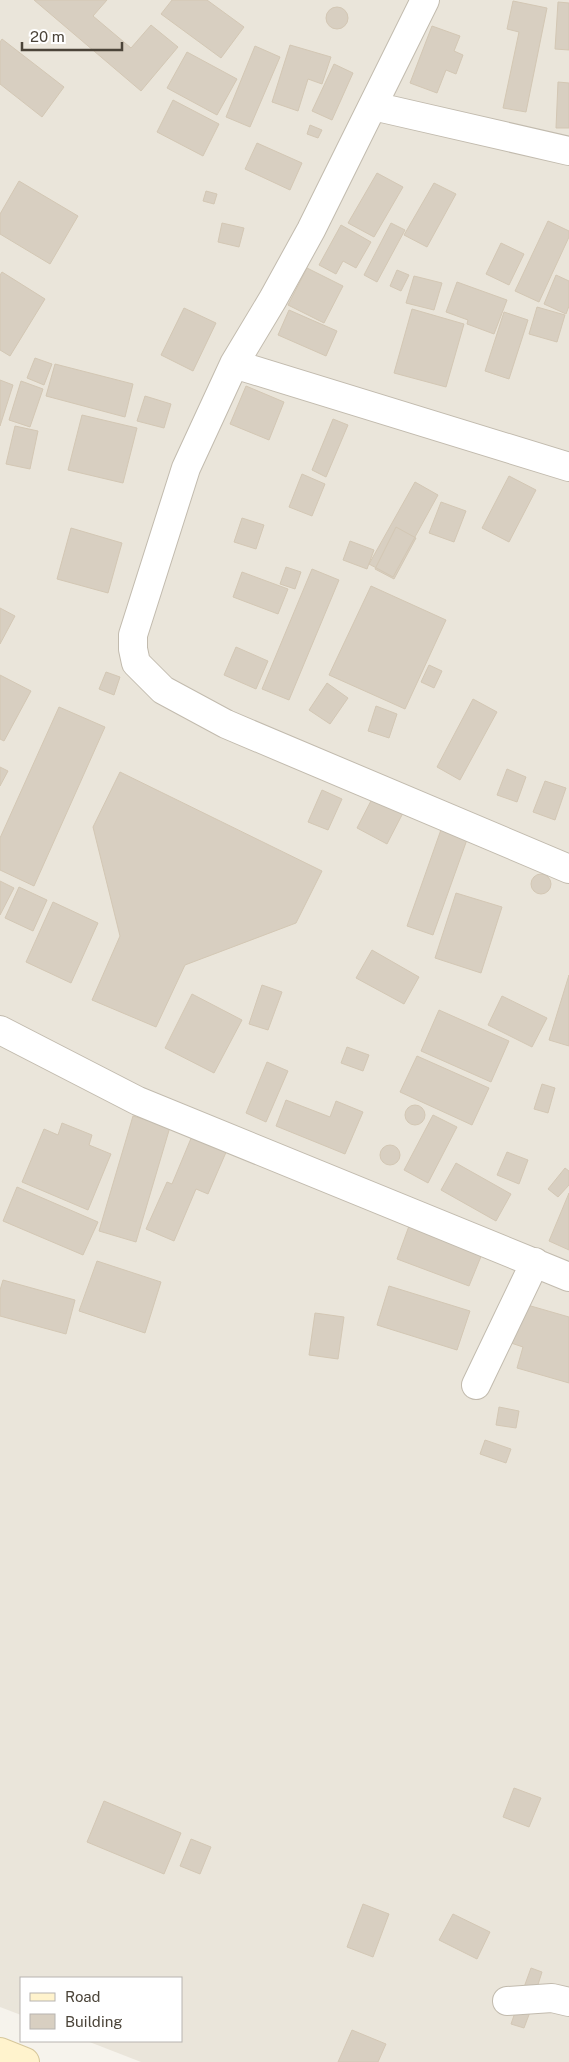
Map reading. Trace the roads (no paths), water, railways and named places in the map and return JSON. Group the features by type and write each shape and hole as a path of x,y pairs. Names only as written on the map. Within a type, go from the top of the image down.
{"main road":[{"path":"0,2052 25,2062"}],"street":[{"path":"425,0 311,230 234,364 186,468 133,635 132,649 136,663 163,690 226,724 569,869"},
{"path":"373,106 569,151"},
{"path":"234,364 569,466"},
{"path":"0,1030 138,1101 569,1277"},
{"path":"476,1385 535,1262"},
{"path":"507,2001 552,1998 569,2002"}]}
